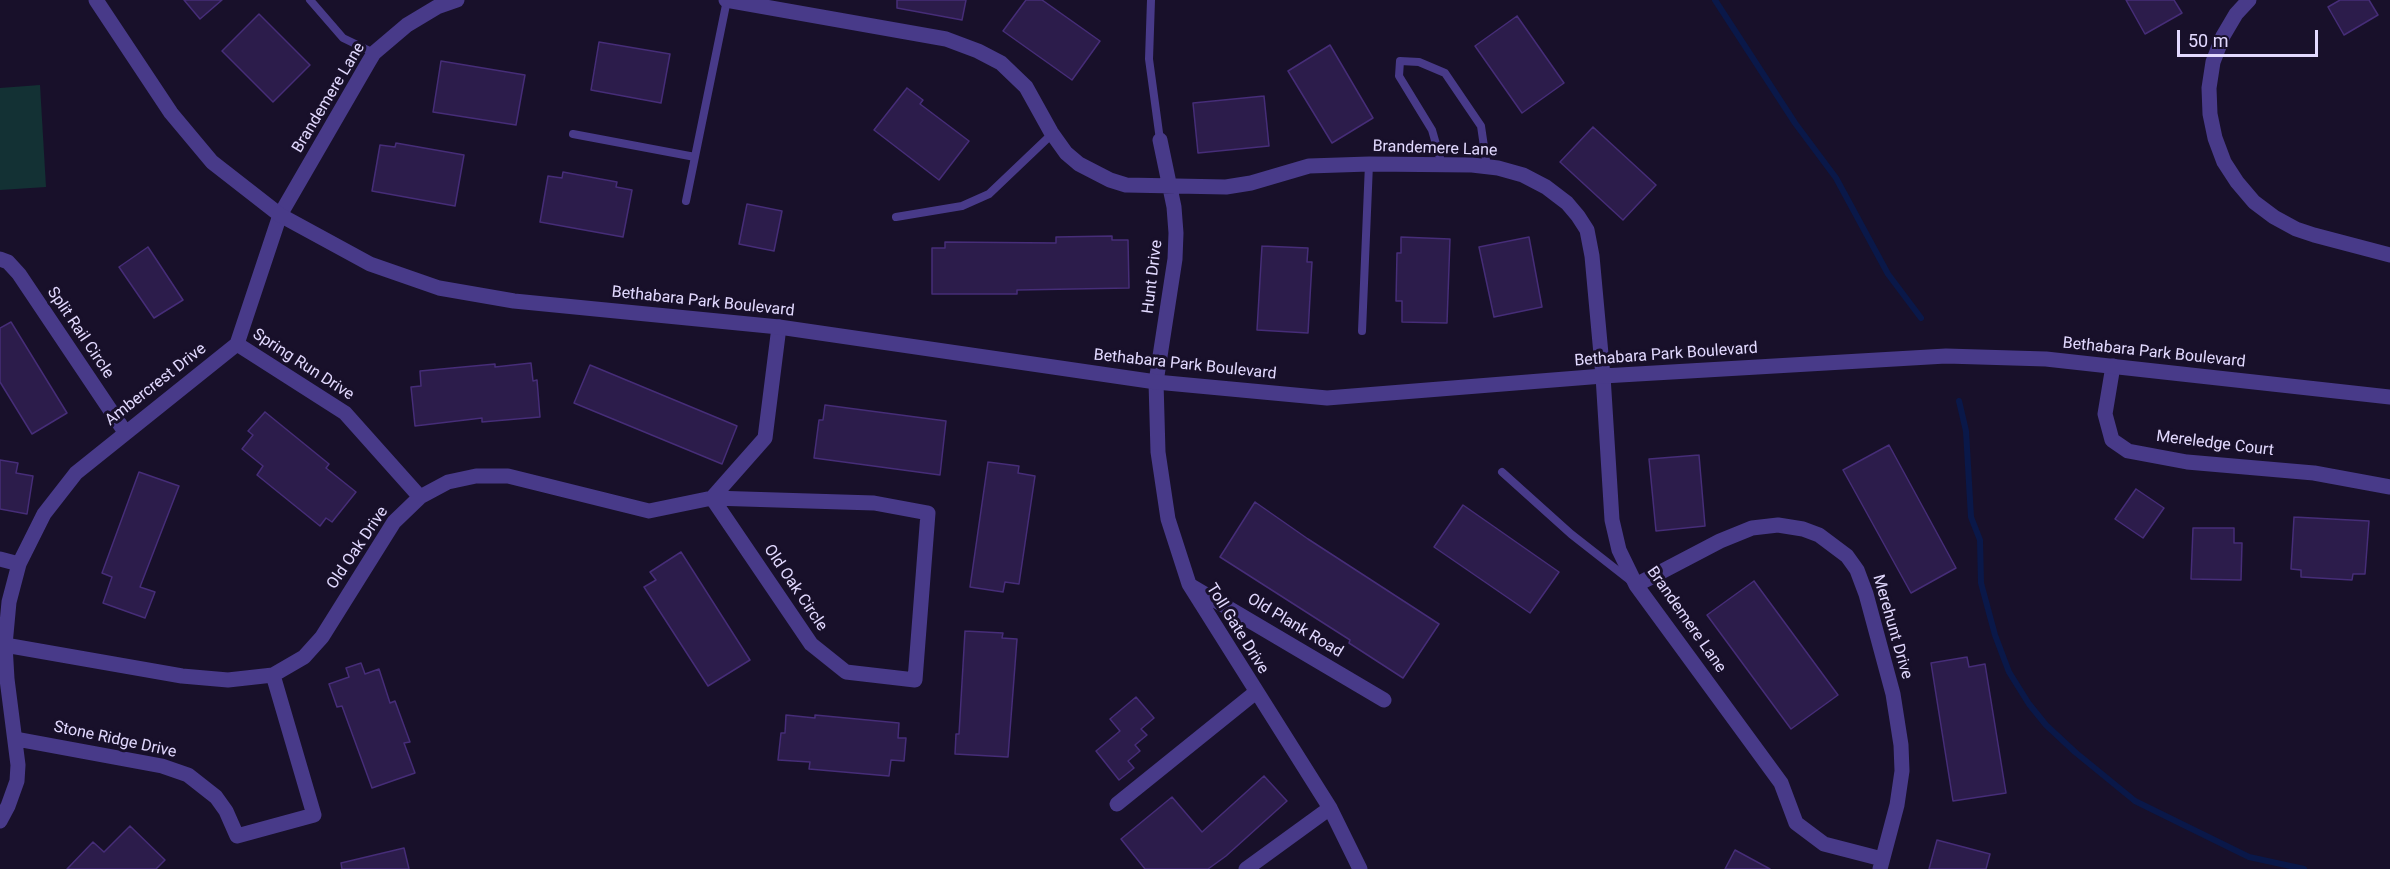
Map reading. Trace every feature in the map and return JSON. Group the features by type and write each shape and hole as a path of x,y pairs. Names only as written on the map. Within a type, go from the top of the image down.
{"street":[{"name":"Bethabara Park Boulevard","path":"96,0 171,113 212,162 280,215 370,264 439,288 514,301 779,327 1156,382 1327,398 1603,376 1946,356 2046,358 2390,397"},
{"name":"Brandemere Lane","path":"280,215 374,53 407,25 437,7 457,0"},
{"name":"Brandemere Lane","path":"726,0 946,39 978,51 1001,63 1026,87 1052,134 1066,153 1079,164 1110,180 1126,185 1226,187 1251,183 1309,166 1369,164 1487,167 1523,176 1546,187 1567,203 1587,230 1593,256 1612,520 1619,550 1636,585 1781,783 1796,824 1824,844 1881,864"},
{"path":"2249,0 2233,7 2216,53 2209,88 2210,114 2215,138 2224,162 2237,182 2261,207 2296,229 2390,255"},
{"name":"Hunt Drive","path":"1156,382 1175,259 1174,207 1160,140"},
{"path":"237,344 280,215"},
{"name":"Split Rail Circle","path":"0,259 8,262 19,274 125,432"},
{"path":"712,498 765,438 779,327"},
{"name":"Ambercrest Drive","path":"0,821 17,782 16,739 7,679 5,645 9,602 19,564 44,514 76,473 237,344"},
{"name":"Spring Run Drive","path":"237,344 345,413 420,497"},
{"name":"Mereledge Court","path":"2113,366 2105,414 2112,440 2128,451 2187,462 2314,473 2390,487"},
{"name":"Toll Gate Drive","path":"1156,382 1158,452 1162,486 1168,519 1188,584 1330,808 1360,869"},
{"name":"Old Oak Drive","path":"5,645 182,676 228,680 273,675 304,657 322,637 394,522 420,497 448,482 476,476 508,476 649,511 712,498"},
{"name":"Old Oak Circle","path":"712,498 874,503 928,513 915,680 846,672 811,644 712,498"},
{"name":"Merehunt Drive","path":"1636,585 1720,541 1752,528 1778,525 1803,529 1819,535 1847,556 1857,570 1866,594 1893,694 1901,745 1902,771 1881,864"},
{"path":"0,559 19,564"},
{"name":"Old Plank Road","path":"1188,584 1384,700"},
{"name":"Stone Ridge Drive","path":"16,739 162,766 188,775 216,797 226,811 237,836 314,815 273,675"},
{"path":"1117,804 1256,692"},
{"path":"1246,869 1330,808"}],"lane":[{"path":"310,0 343,38 374,53"},
{"path":"686,201 726,0"},
{"path":"1151,0 1149,59 1160,140"},
{"path":"1442,165 1432,130 1399,75 1400,61 1419,62 1445,73 1481,126 1487,167"},
{"path":"573,134 695,157"},
{"path":"896,217 962,206 990,194 1052,134"},
{"path":"1362,331 1369,164"},
{"path":"1502,472 1571,534 1636,585"}],"green space":[{"path":"40,85 46,187 0,190 0,88"}],"building":[{"path":"184,0 222,0 200,19"},
{"path":"897,0 966,0 962,20 897,8"},
{"path":"1026,0 1042,0 1100,41 1072,80 1003,31"},
{"path":"2126,0 2174,0 2182,13 2145,34"},
{"path":"2340,0 2369,0 2378,15 2344,35 2328,7"},
{"path":"259,14 310,65 273,102 222,51"},
{"path":"1517,16 1564,83 1522,113 1475,46"},
{"path":"599,42 670,54 661,103 591,90"},
{"path":"1330,45 1373,118 1332,143 1288,71"},
{"path":"441,61 525,75 516,125 433,112"},
{"path":"907,88 923,100 920,104 969,141 939,180 874,130"},
{"path":"1264,96 1269,146 1198,153 1193,103"},
{"path":"1593,127 1656,185 1623,220 1560,162"},
{"path":"396,143 464,155 455,206 372,191 380,145 395,147"},
{"path":"563,172 617,182 616,187 632,190 623,237 540,222 548,176 562,178"},
{"path":"747,204 782,211 774,251 739,244"},
{"path":"1112,236 1112,240 1128,240 1129,288 1017,290 1017,294 932,294 932,248 945,248 945,242 1056,243 1056,237"},
{"path":"1401,237 1450,239 1447,323 1402,322 1402,301 1396,301 1397,253 1401,253"},
{"path":"1529,237 1542,307 1494,317 1479,247"},
{"path":"1262,246 1308,248 1307,262 1312,262 1308,333 1257,330"},
{"path":"148,247 183,300 154,318 119,267"},
{"path":"11,322 67,413 32,434 0,382 0,328"},
{"path":"531,363 533,381 537,380 540,417 482,422 482,418 415,426 411,387 421,386 420,371"},
{"path":"590,365 737,426 722,464 574,403"},
{"path":"825,405 946,421 940,475 814,458 819,420 823,420"},
{"path":"265,412 329,464 326,468 356,492 332,522 326,518 320,526 257,475 263,466 242,449 253,435 248,431"},
{"path":"1889,445 1956,568 1911,593 1843,470"},
{"path":"1699,455 1705,526 1656,531 1649,459"},
{"path":"0,460 18,463 16,473 33,476 27,514 0,509"},
{"path":"988,462 1019,466 1018,473 1035,476 1019,584 1005,582 1003,592 970,587"},
{"path":"139,472 179,486 140,587 155,592 145,618 103,603 112,577 102,573"},
{"path":"2136,489 2164,508 2143,538 2115,519"},
{"path":"1255,502 1439,624 1403,678 1349,643 1350,640 1220,557"},
{"path":"1463,505 1559,572 1530,613 1434,547"},
{"path":"2294,517 2369,521 2365,574 2353,574 2352,580 2301,577 2301,570 2291,569"},
{"path":"2193,528 2234,528 2234,543 2242,543 2241,580 2191,579"},
{"path":"681,552 750,660 708,686 644,587 656,580 650,572"},
{"path":"1754,581 1838,695 1791,729 1707,615"},
{"path":"965,631 1003,633 1002,638 1017,639 1008,757 955,754 956,734 959,734"},
{"path":"1967,657 1969,667 1985,664 2006,793 1953,801 1931,663"},
{"path":"361,663 365,674 379,669 390,703 395,701 410,742 404,743 415,773 372,788 342,706 337,707 329,684 349,677 346,668"},
{"path":"1136,697 1154,718 1141,729 1147,735 1135,745 1140,751 1128,761 1134,768 1119,780 1096,751 1120,731 1110,719"},
{"path":"786,715 815,718 815,715 899,723 898,738 906,738 904,761 891,760 889,776 809,769 810,762 778,760 781,733 785,733"},
{"path":"1264,776 1287,801 1226,856 1208,869 1145,869 1121,839 1172,797 1202,832"},
{"path":"130,826 165,860 156,869 67,869 93,842 104,852"},
{"path":"1937,840 1990,854 1986,869 1929,869"},
{"path":"404,848 409,869 342,869 341,863"},
{"path":"1735,850 1770,869 1725,869"}],"waterway":[{"path":"1715,0 1795,123 1836,178 1888,274 1921,318"},
{"path":"1959,401 1966,431 1971,517 1980,540 1981,583 1995,635 2009,672 2029,704 2046,725 2075,752 2135,801 2249,857 2304,869"}]}
